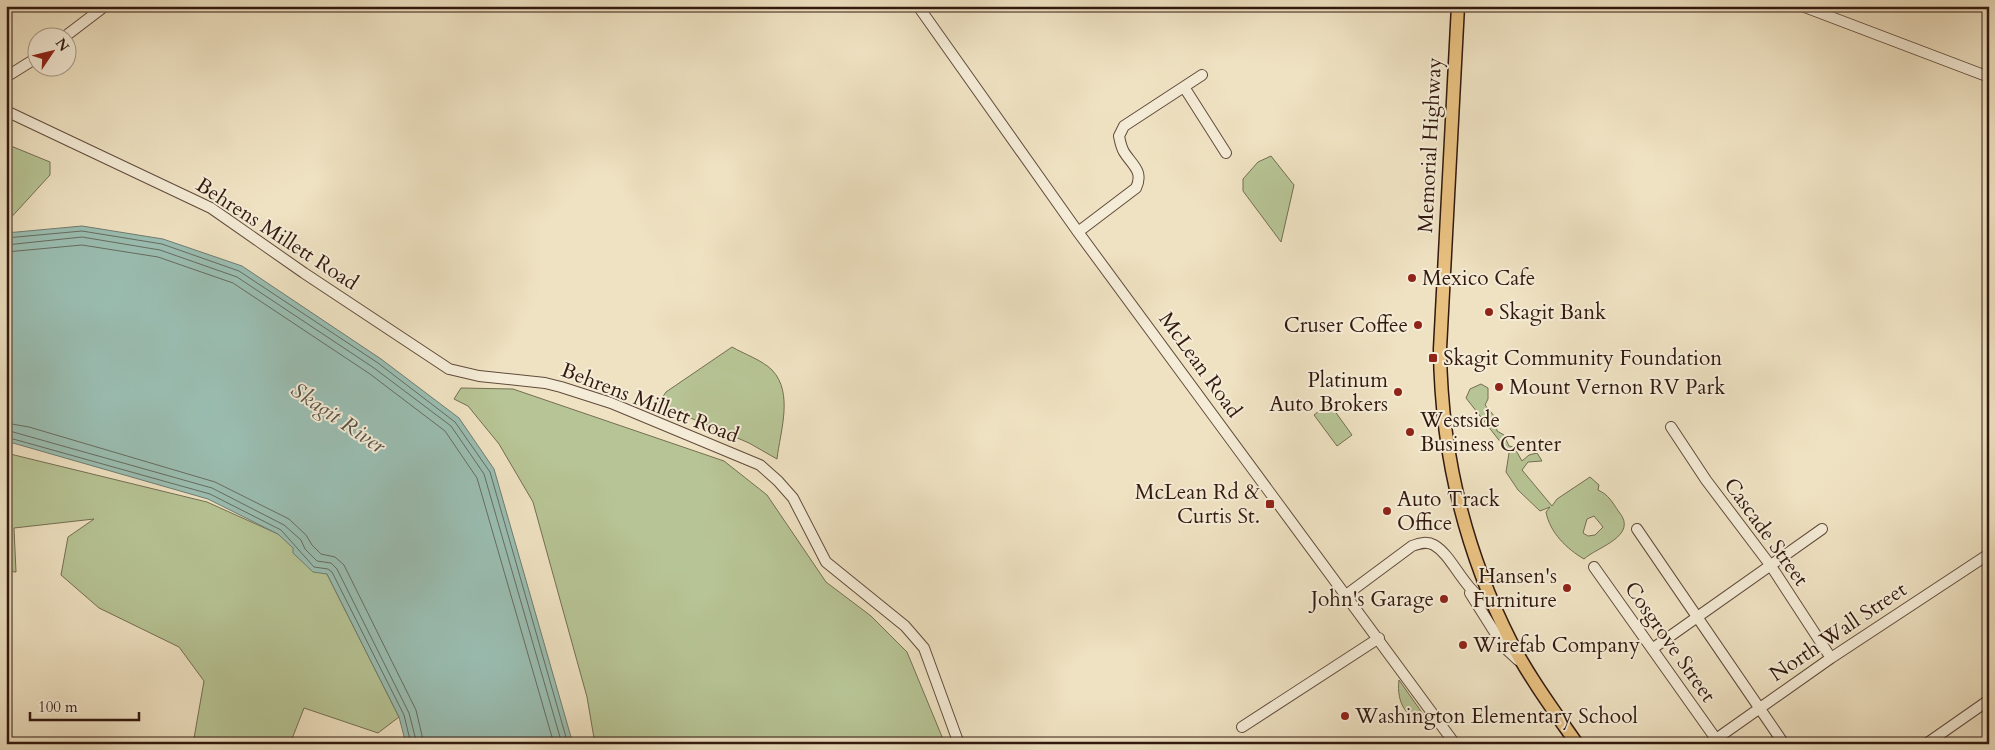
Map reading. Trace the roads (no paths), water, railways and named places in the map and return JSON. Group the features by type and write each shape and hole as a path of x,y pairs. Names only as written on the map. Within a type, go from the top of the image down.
{"main road":[{"name":"Memorial Highway","path":"1458,6 1442,285 1440,356 1443,412 1449,455 1469,539 1492,600 1511,643 1577,744"}],"street":[{"path":"76,28 105,6"},
{"name":"McLean Road","path":"918,6 1078,232 1453,740"},
{"path":"1802,6 1989,78"},
{"path":"6,77 28,63"},
{"path":"1078,232 1136,188 1140,181 1140,174 1123,150 1119,136 1124,126 1202,75"},
{"path":"1184,87 1226,153"},
{"name":"Behrens Millett Road","path":"6,111 211,208 304,273 449,368 478,376 545,383 561,387 611,403 760,466 778,481 793,498 826,562 905,626 924,648 959,744"},
{"name":"Cascade Street","path":"1672,427 1706,480 1770,566 1831,658"},
{"path":"1638,529 1784,744"},
{"path":"1652,650 1822,529"},
{"path":"1346,596 1420,543 1428,543 1440,550 1468,587 1476,605 1504,647 1525,666"},
{"name":"North Wall Street","path":"1712,741 1831,658 1989,554"},
{"name":"Cosgrove Street","path":"1594,567 1712,741"},
{"path":"1468,587 1487,602 1492,600"},
{"path":"1242,727 1379,638"},
{"path":"1926,744 1989,700"},
{"path":"1441,744 1453,740"}],"water":[{"name":"Skagit River","path":"82,226 163,239 242,266 381,359 459,418 494,469 573,744 406,744 399,717 327,574 313,572 293,553 293,548 278,534 208,499 6,441 6,233"}],"place":[{"name":"Mexico Cafe","path":"1412,278"},
{"name":"Skagit Bank","path":"1489,312"},
{"name":"Cruser Coffee","path":"1418,325"},
{"name":"Skagit Community Foundation","path":"1433,358"},
{"name":"Mount Vernon RV Park","path":"1499,387"},
{"name":"Platinum Auto Brokers","path":"1398,392"},
{"name":"Westside Business Center","path":"1410,432"},
{"name":"McLean Rd & Curtis St.","path":"1270,504"},
{"name":"Auto Track Office","path":"1387,511"},
{"name":"Hansen's Furniture","path":"1567,588"},
{"name":"John's Garage","path":"1444,599"},
{"name":"Wirefab Company","path":"1463,645"},
{"name":"Washington Elementary School","path":"1345,716"}]}
